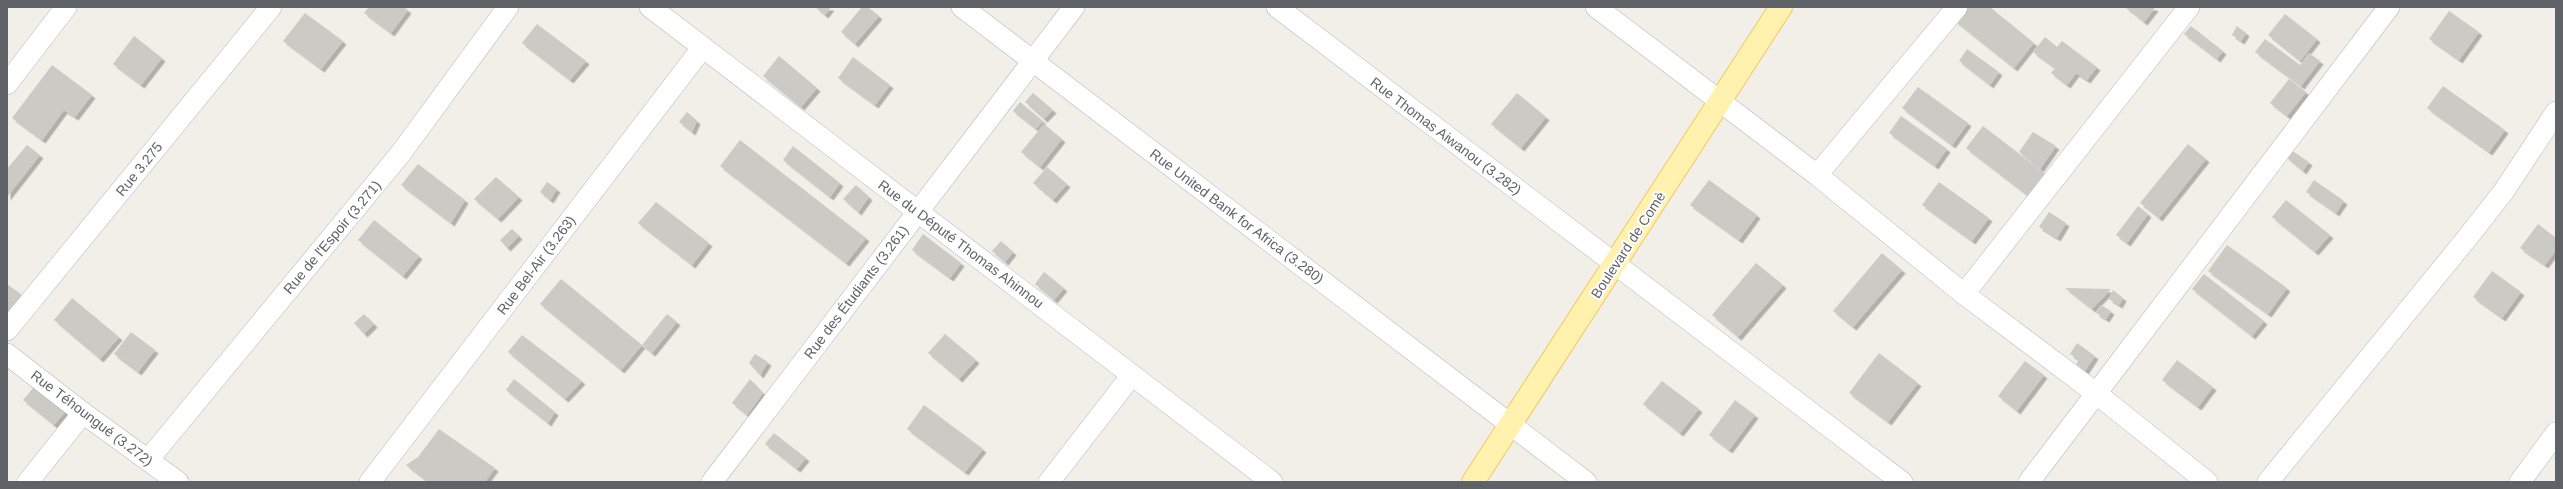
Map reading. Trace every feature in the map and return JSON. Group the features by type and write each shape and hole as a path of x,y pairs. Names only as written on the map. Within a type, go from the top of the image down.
{"main road":[{"name":"Boulevard de Comè","path":"1473,482 1781,7"}],"street":[{"path":"7,84 66,7"},
{"name":"Rue 3.275","path":"7,330 271,7"},
{"name":"Rue de l'Espoir (3.271)","path":"148,460 401,153 508,7"},
{"name":"Rue du Député Thomas Ahinnou","path":"650,7 1272,482"},
{"name":"Rue United Bank for Africa (3.280)","path":"962,7 1586,482"},
{"name":"Rue des Étudiants (3.261)","path":"712,482 1074,7"},
{"name":"Rue Thomas Aiwanou (3.282)","path":"1277,7 1902,482"},
{"path":"1596,7 1817,175 1964,294 2097,394 2207,482"},
{"path":"1817,175 1958,7"},
{"path":"1964,294 2189,7"},
{"path":"2029,482 2389,7"},
{"name":"Rue Bel-Air (3.263)","path":"370,482 703,47"},
{"path":"2268,482 2504,191 2556,112"},
{"name":"Rue Téhoungué (3.272)","path":"7,354 83,413 178,482"},
{"path":"1049,482 1132,375"},
{"path":"28,482 83,413"},
{"path":"2520,482 2556,433"}],"building":[{"path":"369,7 404,7 408,10 391,33 364,13"},
{"path":"815,7 831,7 825,15"},
{"path":"862,7 868,7 879,16 855,44 841,32"},
{"path":"1967,7 1990,7 2034,43 2014,68 1955,21"},
{"path":"2125,7 2153,7 2155,8 2144,22"},
{"path":"2449,11 2479,32 2459,60 2429,39"},
{"path":"305,13 343,41 321,69 283,41"},
{"path":"2285,14 2317,39 2300,61 2268,35"},
{"path":"537,24 586,61 570,80 522,43"},
{"path":"2191,26 2223,51 2217,59 2184,34"},
{"path":"2237,26 2246,33 2241,41 2232,35"},
{"path":"134,36 162,58 141,85 113,64"},
{"path":"2045,37 2057,47 2062,41 2097,67 2087,80 2076,73 2067,85 2051,73 2055,68 2033,52"},
{"path":"2265,39 2300,65 2309,53 2320,61 2301,86 2255,52"},
{"path":"1967,49 1999,72 1990,85 1959,61"},
{"path":"779,56 817,88 801,107 763,76"},
{"path":"853,57 890,85 875,105 838,78"},
{"path":"52,65 92,95 75,117 64,110 42,140 12,118"},
{"path":"2289,79 2306,92 2287,116 2270,103"},
{"path":"2443,86 2505,130 2489,152 2427,108"},
{"path":"1918,87 1968,123 1952,145 1902,108"},
{"path":"1033,93 1053,110 1044,119 1025,102"},
{"path":"1517,93 1546,117 1521,148 1491,124"},
{"path":"1020,102 1043,121 1036,129 1013,111"},
{"path":"687,112 697,121 692,132 679,122"},
{"path":"1901,116 1947,149 1935,166 1889,133"},
{"path":"1044,124 1062,139 1040,167 1021,152"},
{"path":"1983,126 2048,176 2031,198 1966,148"},
{"path":"2033,132 2056,146 2040,169 2019,152"},
{"path":"740,140 866,238 846,263 720,166"},
{"path":"2188,144 2206,159 2159,218 2140,203"},
{"path":"27,145 40,155 7,197 7,169"},
{"path":"793,146 840,183 830,197 783,160"},
{"path":"2291,150 2309,162 2303,171 2286,157"},
{"path":"418,164 465,200 451,223 401,185"},
{"path":"1047,167 1067,184 1053,200 1033,183"},
{"path":"496,177 519,197 498,219 474,199"},
{"path":"1709,180 1757,215 1739,240 1690,205"},
{"path":"2314,180 2344,201 2336,213 2306,192"},
{"path":"547,182 557,189 550,200 540,192"},
{"path":"1939,182 1989,218 1972,241 1922,205"},
{"path":"856,185 869,197 858,212 843,199"},
{"path":"2286,200 2330,235 2315,252 2272,217"},
{"path":"656,202 709,243 692,265 638,223"},
{"path":"2138,206 2148,214 2127,243 2116,235"},
{"path":"2049,212 2066,223 2057,238 2039,227"},
{"path":"374,220 419,256 403,276 358,240"},
{"path":"2538,224 2556,238 2556,250 2545,265 2520,248"},
{"path":"512,229 519,236 507,248 500,240"},
{"path":"923,234 961,263 950,278 912,250"},
{"path":"1001,241 1013,252 1005,262 992,251"},
{"path":"2227,245 2287,288 2268,314 2208,271"},
{"path":"1882,253 1902,270 1853,327 1833,311"},
{"path":"1756,263 1783,285 1738,337 1712,315"},
{"path":"2492,271 2521,292 2502,318 2473,297"},
{"path":"1044,272 1064,288 1054,300 1035,284"},
{"path":"2204,274 2264,321 2252,336 2192,289"},
{"path":"561,279 642,345 621,370 540,304"},
{"path":"7,284 22,295 7,315"},
{"path":"2065,288 2111,289 2092,309"},
{"path":"2113,290 2123,298 2119,305 2109,299"},
{"path":"72,298 119,337 100,359 54,320"},
{"path":"2101,305 2111,311 2106,319 2096,313"},
{"path":"364,314 374,324 364,334 354,323"},
{"path":"667,314 677,322 652,353 642,345"},
{"path":"131,332 155,350 138,372 114,354"},
{"path":"945,334 976,360 959,379 928,353"},
{"path":"522,335 582,381 565,399 508,352"},
{"path":"2077,343 2095,356 2085,371 2076,364 2079,360 2070,354"},
{"path":"1879,353 1918,383 1888,422 1849,393"},
{"path":"755,354 768,362 760,375 749,363"},
{"path":"2177,360 2213,387 2198,407 2162,380"},
{"path":"2025,361 2044,375 2017,411 1998,396"},
{"path":"514,379 555,412 548,423 506,390"},
{"path":"750,379 763,393 747,415 732,403"},
{"path":"39,381 70,406 54,425 23,400"},
{"path":"1662,381 1699,409 1680,433 1643,404"},
{"path":"1735,400 1755,415 1729,450 1709,435"},
{"path":"924,405 983,449 965,472 907,429"},
{"path":"439,429 495,468 485,482 428,482 406,465 418,457"},
{"path":"774,433 806,458 797,469 765,444"}]}
